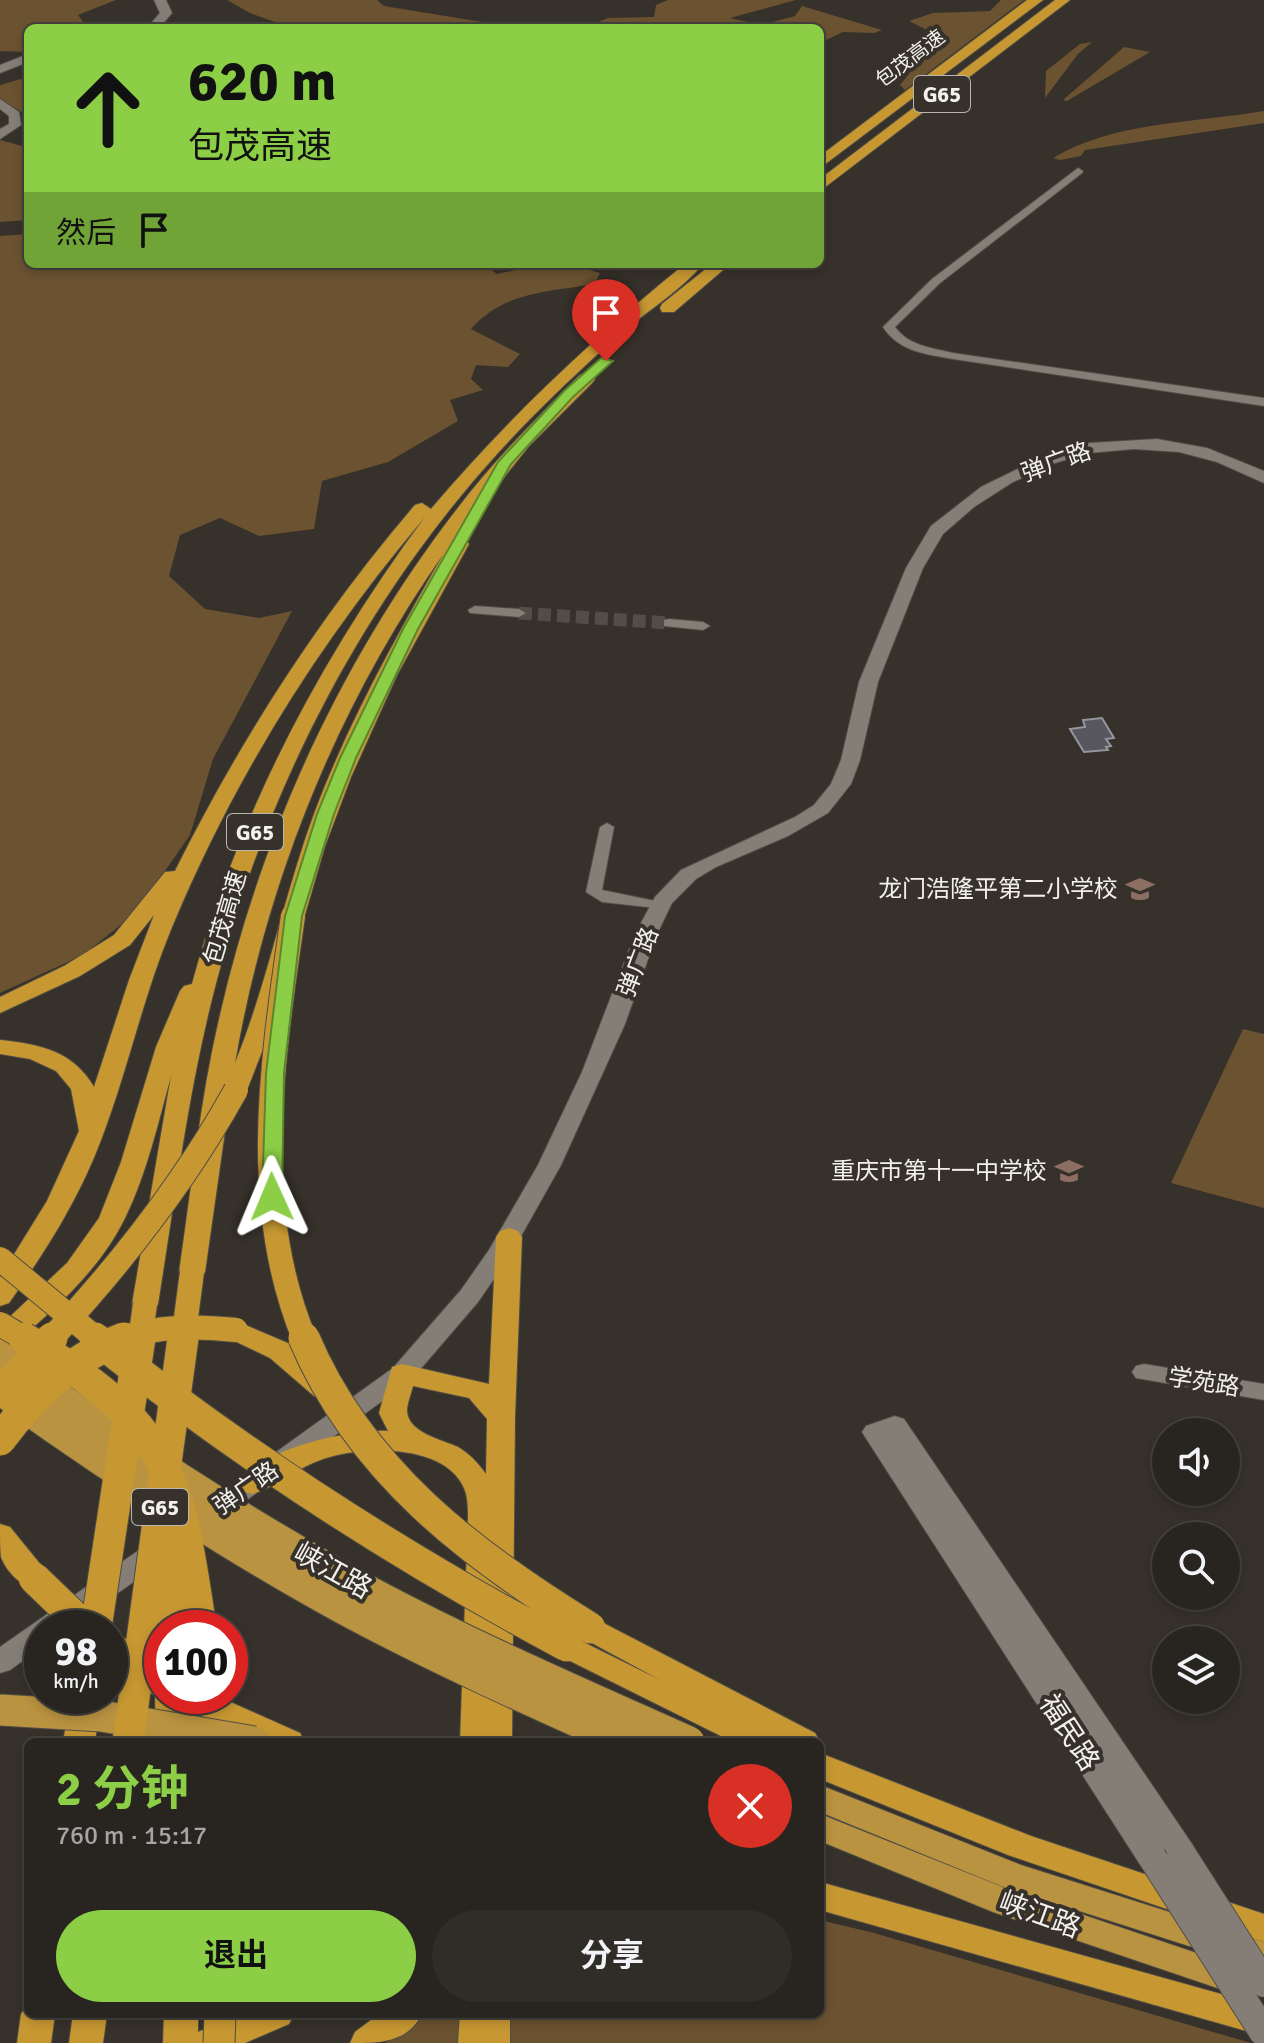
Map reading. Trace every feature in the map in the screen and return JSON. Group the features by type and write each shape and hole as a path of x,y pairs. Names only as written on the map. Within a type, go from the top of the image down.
{"highway":[{"name":"包茂高速","path":"824,160 1036,0"},
{"name":"包茂高速","path":"824,183 1063,0"},
{"name":"包茂高速","path":"99,1610 145,1304 186,1069 213,950 260,820 338,663 413,546 452,496 516,424 624,323 690,268"},
{"name":"包茂高速","path":"129,1738 192,1272 232,1015 264,893 284,835 331,730 391,621 446,538 505,462 569,394 717,268"},
{"path":"0,1297 58,1207 89,1139 160,929 198,843 276,709 379,562 437,493 516,424"},
{"path":"0,1391 94,1293 148,1230 207,1144 251,1058 325,814 389,670 505,462"},
{"path":"0,1006 72,971 122,940 198,843"},
{"path":"293,916 275,1073 273,1216 291,1311 302,1340 333,1400"},
{"path":"0,1340 71,1275 111,1219 136,1153 170,1040 213,950"},
{"path":"0,1047 30,1050 55,1058 70,1069 88,1101 89,1139"},
{"path":"496,1738 501,1417 509,1237"},
{"path":"0,1259 126,1363 285,1481 420,1566 795,1738"},
{"path":"0,1324 102,1389 149,1439 166,1466 179,1503 198,1610"},
{"path":"0,1440 30,1399 82,1356 144,1331 208,1325 236,1330 258,1339 299,1365 333,1400 381,1464 437,1523 509,1578 578,1637 704,1716 755,1738"},
{"name":"峡江路","path":"0,1357 152,1461 330,1570 525,1669 680,1738"},
{"path":"422,1445 401,1429 393,1413 402,1374 478,1390 501,1417"},
{"name":"峡江路","path":"0,1391 216,1534 309,1589 507,1691 614,1738"},
{"path":"167,1610 172,1418"},
{"path":"252,1484 287,1462 351,1442 391,1441 422,1445 447,1455 467,1469 482,1500 476,1738"},
{"path":"0,1535 34,1578 67,1610"},
{"path":"0,1710 101,1716 230,1738"},
{"path":"80,1738 83,1714"},
{"path":"171,1714 172,1738"},
{"path":"213,1714 215,1738"},
{"path":"227,1714 280,1738"},
{"path":"824,1753 935,1813"},
{"path":"824,1768 1108,1878 1264,1928"},
{"name":"峡江路","path":"824,1800 1013,1876 1264,1956"},
{"name":"峡江路","path":"824,1829 1005,1902 1264,1986"},
{"path":"824,1897 1264,2024"},
{"path":"824,1905 916,1923"},
{"path":"34,2043 37,2018"},
{"path":"86,2043 89,2018"},
{"path":"180,2043 181,2018"},
{"path":"219,2043 220,2018"},
{"path":"208,2043 267,2018"},
{"path":"367,2043 400,2018"},
{"path":"475,2043 477,2018"},
{"path":"493,2018 493,2043"}],"main road":[{"name":"弹广路","path":"74,1610 402,1374 429,1348 472,1296 509,1237 579,1106 660,906 671,889 708,863 801,820 832,800 849,773 864,696 921,558 935,532 960,509 1033,465 1076,450 1119,443 1168,445 1209,452 1245,466 1264,478"},
{"name":"福民路","path":"885,1428 1166,1855 1264,1986"},
{"path":"0,1662 24,1645"},
{"name":"福民路","path":"1166,1855 1264,2033"}],"street":[{"path":"156,24 166,13 160,0"},
{"path":"0,69 24,60"},
{"path":"0,103 15,115 15,125 0,135"},
{"path":"1078,171 936,281 889,327 893,336 905,344 953,356 1264,402"},
{"path":"475,610 519,613"},
{"path":"669,623 703,626"},
{"path":"607,827 594,892 602,897 660,906"},
{"name":"学苑路","path":"1144,1372 1264,1392"}],"shaded area":[{"path":"0,0 116,0 78,15 85,24 24,24 24,52 0,51"},
{"path":"227,0 377,0 384,6 495,24 281,24 250,13"},
{"path":"668,0 796,0 730,18 757,24 603,24 600,21 608,18 654,17 656,5"},
{"path":"1001,0 1024,0 905,90 900,85 917,64 916,55 939,36 909,21 933,13 990,11"},
{"path":"802,6 882,30 874,33 843,32 824,41 824,24 765,24 795,16"},
{"path":"1092,42 1078,54 1045,98 1046,71 1080,44"},
{"path":"1124,47 1150,52 1067,101 1063,100"},
{"path":"24,78 24,113 0,99 0,85"},
{"path":"1264,111 1264,123 1085,150 1081,156 1060,160 1053,158 1077,146 1129,130"},
{"path":"0,140 24,145 24,220 0,222"},
{"path":"24,234 24,268 489,268 497,274 525,268 580,268 600,273 595,284 528,295 484,316 471,329 520,354 508,367 476,365 471,379 483,390 450,400 458,421 388,462 322,481 314,529 259,536 220,518 180,535 169,576 205,609 259,618 292,611 213,759 190,835 158,881 123,923 83,955 0,993 0,236"},
{"path":"1243,1029 1264,1034 1264,1208 1171,1183"},
{"path":"824,1921 1251,2043 385,2043 422,2018 824,2018"}],"building":[{"path":"1102,718 1114,738 1106,739 1111,746 1106,747 1108,750 1084,752 1070,729 1085,727 1083,720"}],"tunnel":[{"path":"519,613 669,623"}],"place":[{"name":"龙门浩隆平第二小学校","path":"1140,889"},
{"name":"重庆市第十一中学校","path":"1069,1171"}],"route":[{"path":"272,1197 275,1073 286,963 293,916 325,814 378,692 410,629 505,462 569,394 606,361"}]}
